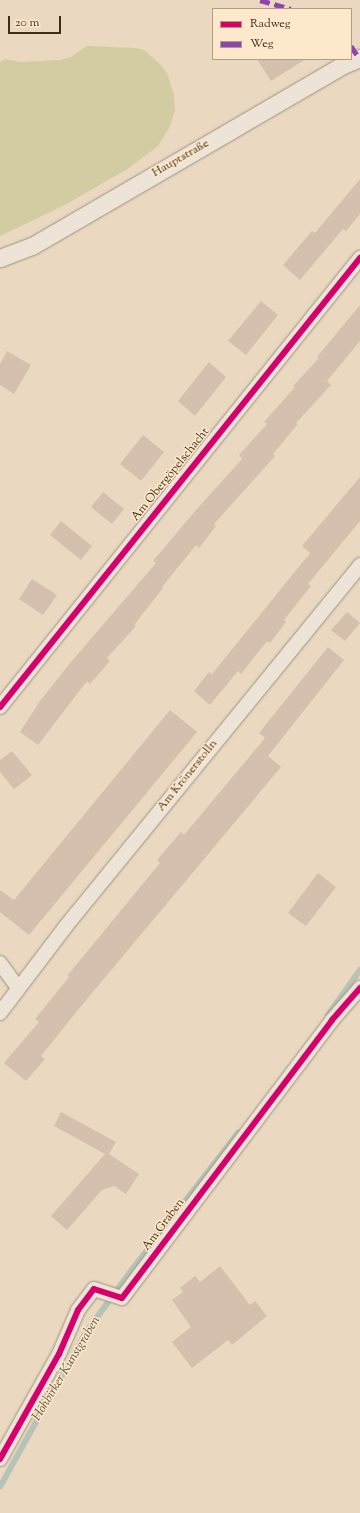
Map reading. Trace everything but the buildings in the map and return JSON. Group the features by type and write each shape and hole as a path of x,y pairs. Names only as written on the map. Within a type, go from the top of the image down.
{"street":[{"name":"Hauptstraße","path":"0,258 32,246 341,66 360,58"},
{"name":"Am Obergöpelschacht","path":"0,706 360,258"},
{"name":"Am Krönerstolln","path":"0,1013 66,926 360,565"},
{"path":"0,963 18,988"},
{"name":"Am Graben","path":"0,1459 59,1354 78,1310 94,1289 122,1298 332,1020 360,988"}],"shaded area":[{"path":"87,46 136,48 144,50 161,65 167,73 174,94 175,111 169,128 158,146 129,168 65,205 0,236 0,62 5,59 20,62 60,60 71,57"}],"waterway":[{"name":"Hohbirker Kunstgraben","path":"328,1015 360,970"},
{"name":"Hohbirker Kunstgraben","path":"0,1487 87,1331 131,1271 238,1133"}],"marked path":[{"path":"260,0 288,8"},
{"path":"352,48 359,58"}],"cycle path":[{"path":"0,707 360,258"},
{"path":"0,1459 59,1354 78,1310 94,1289 122,1298 332,1020 360,988"}]}
